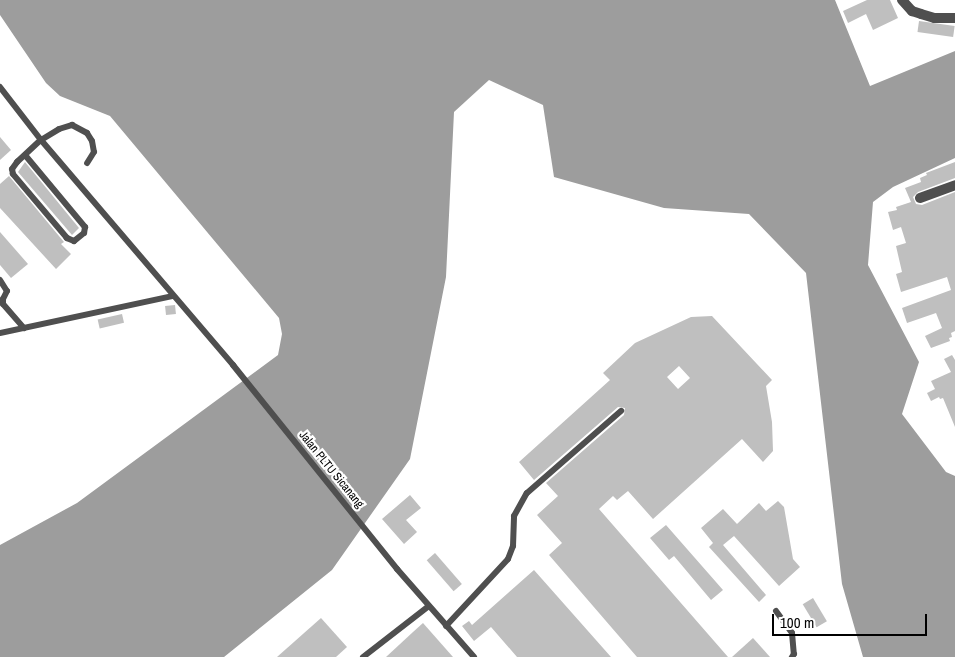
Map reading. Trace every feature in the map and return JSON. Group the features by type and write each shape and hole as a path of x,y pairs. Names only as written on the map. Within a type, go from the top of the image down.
{"street":[{"path":"902,0 912,11 934,18 955,18"},
{"path":"920,198 955,186"}],"lane":[{"name":"Jalan PLTU Sicanang","path":"0,87 172,296 233,365 396,569 474,657"},
{"path":"25,155 85,227 84,233 74,241 67,238 12,174 12,169 25,155 42,140 59,128 75,125 87,133 92,141 94,152 87,163"},
{"path":"0,280 7,291 3,304 24,328"},
{"path":"0,333 172,296"},
{"path":"446,626 508,559 513,546 514,516 527,493 621,411"},
{"path":"363,657 429,606"},
{"path":"776,610 792,633 794,654 792,657"}],"shaded area":[{"path":"0,0 835,0 870,86 955,51 955,158 893,187 873,202 868,265 919,362 902,414 946,472 955,476 955,657 863,657 842,584 806,273 749,214 664,208 554,177 543,105 489,80 454,112 446,277 410,459 332,570 224,657 0,657 0,545 77,503 278,355 282,334 279,318 110,116 60,96 46,83 0,15"}],"building":[{"path":"867,0 890,0 898,18 873,30 866,14 848,23 843,11"},
{"path":"919,21 955,26 953,37 917,32"},
{"path":"0,137 11,150 0,160"},
{"path":"25,162 79,228 72,235 18,172"},
{"path":"955,162 955,178 918,192 913,197 916,204 922,205 955,192 955,331 951,333 950,341 931,348 925,336 942,328 936,313 907,323 902,308 951,290 947,277 901,292 896,274 902,272 896,246 906,243 901,227 893,230 888,212 897,210 896,207 911,202 905,188 921,182 920,178 927,175 926,173"},
{"path":"9,176 64,242 61,244 71,254 56,269 0,208 0,184"},
{"path":"0,232 28,264 11,278 0,265"},
{"path":"175,305 176,314 166,315 165,306"},
{"path":"122,314 124,323 100,328 98,320"},
{"path":"712,316 772,380 766,386 772,422 773,451 763,462 742,439 653,519 628,491 617,500 613,496 599,509 728,657 637,657 549,555 562,543 537,515 558,496 546,483 624,415 625,408 618,407 534,480 519,462 610,380 603,373 635,343 691,317","holes":["679,366 690,378 678,389 667,377"]},
{"path":"952,355 955,360 955,427 943,398 940,399 939,397 931,401 927,393 935,389 931,381 951,372 944,359"},
{"path":"410,495 421,508 406,520 417,532 404,544 382,519"},
{"path":"778,501 784,507 793,559 800,567 779,586 734,536 723,545 766,595 759,602 709,547 713,543 701,528 723,509 737,524 759,503 766,511"},
{"path":"666,525 723,590 711,600 674,556 669,560 650,538"},
{"path":"435,553 462,584 454,591 427,560"},
{"path":"534,570 611,657 517,657 491,627 474,641 462,626 469,621 472,625"},
{"path":"813,598 827,621 817,627 803,604"},
{"path":"321,618 347,647 336,657 277,657"},
{"path":"423,623 453,657 386,657 413,632"},
{"path":"753,638 770,657 732,657"}]}
